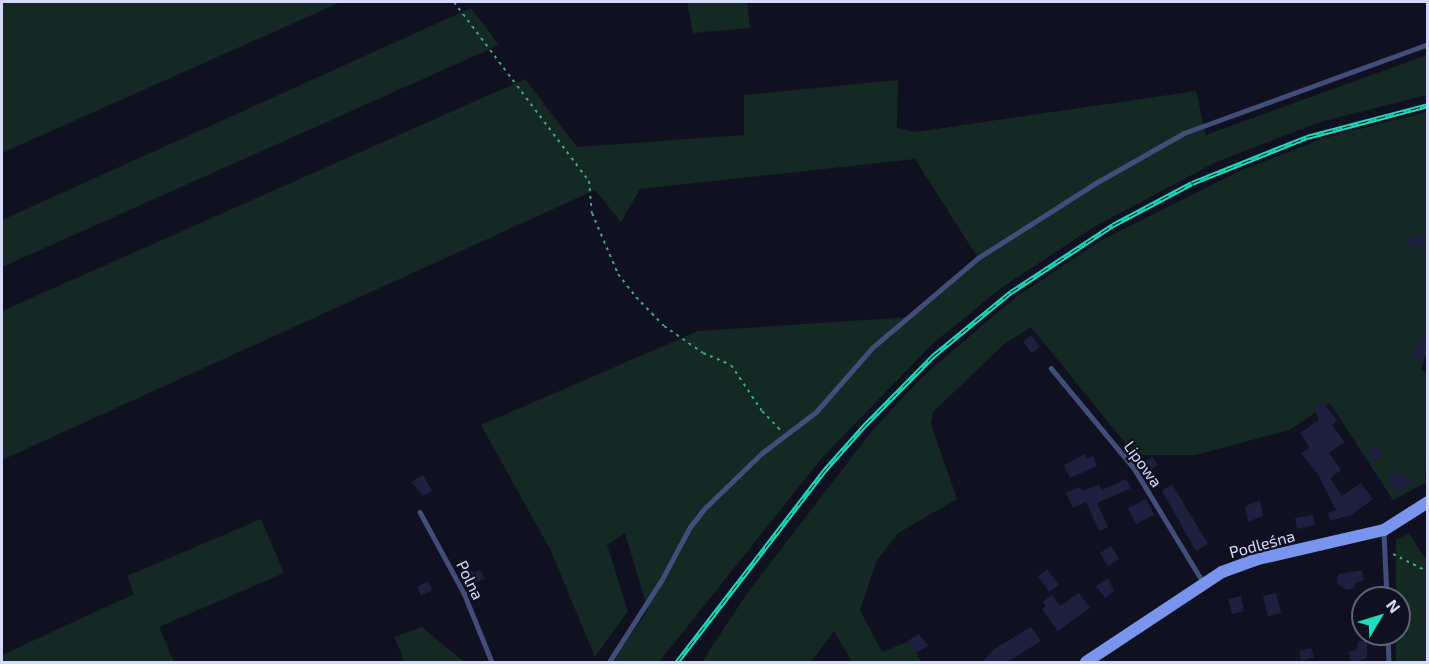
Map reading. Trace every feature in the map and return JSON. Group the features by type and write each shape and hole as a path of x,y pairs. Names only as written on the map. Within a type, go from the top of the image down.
{"street":[{"name":"Podleśna","path":"1086,663 1203,582 1258,559 1384,530 1428,502"}],"lane":[{"path":"609,663 661,581 690,526 723,489 816,412 872,348 978,258 1094,184 1184,133 1428,44"},
{"name":"Lipowa","path":"1051,368 1134,468 1203,582"},
{"name":"Polna","path":"420,512 464,593 492,663"},
{"path":"1384,530 1386,586"},
{"path":"1388,646 1389,663"}],"path":[{"path":"454,2 589,181 592,213 618,274 664,326 703,353 731,365 762,411 785,436"},
{"path":"1385,550 1428,572"}],"green space":[{"path":"2,2 341,2 2,153"},
{"path":"687,2 747,2 750,28 693,33"},
{"path":"471,8 499,45 2,267 2,220"},
{"path":"1427,55 1427,95 1320,122 1214,163 1092,228 1001,288 931,345 821,459 659,662 611,662 648,610 625,533 607,545 628,611 595,657 551,551 481,425 698,331 910,317 978,258 915,159 640,189 621,222 595,190 2,460 2,311 525,79 577,147 744,135 744,95 898,80 897,128 916,132 1196,91 1206,135"},
{"path":"1427,112 1428,349 1421,369 1428,375 1425,483 1393,500 1330,403 1289,430 1196,455 1135,455 1031,327 1003,345 933,412 931,424 957,499 898,533 876,562 860,610 882,652 910,641 921,662 852,662 834,631 811,662 702,662 748,592 872,431 919,380 1012,300 1100,241 1242,170 1324,138"},
{"path":"261,519 284,573 159,627 174,662 2,662 2,655 134,594 127,576"},
{"path":"1409,534 1427,561 1427,662 1396,662 1396,646 1411,646 1411,586 1396,586 1396,539"},
{"path":"422,627 464,662 405,662 394,637"}],"building":[{"path":"1424,235 1426,244 1409,248 1407,239"},
{"path":"1428,333 1428,352 1420,362 1410,355"},
{"path":"1031,335 1040,347 1032,353 1023,342"},
{"path":"1323,402 1337,421 1332,425 1344,442 1329,453 1341,470 1330,478 1342,496 1361,483 1373,499 1351,515 1330,521 1328,513 1336,510 1317,473 1301,453 1310,448 1300,433 1319,420 1314,408"},
{"path":"1375,445 1382,455 1374,461 1367,451"},
{"path":"1085,454 1087,459 1093,456 1097,466 1070,478 1064,465"},
{"path":"1153,457 1158,465 1145,473 1140,465"},
{"path":"1395,471 1400,477 1404,474 1411,483 1398,492 1387,477"},
{"path":"423,475 432,491 423,496 411,482"},
{"path":"1126,479 1131,488 1097,503 1108,527 1099,531 1086,502 1073,508 1066,493 1079,487 1083,491 1099,484 1102,490"},
{"path":"1172,484 1208,544 1196,551 1162,491"},
{"path":"1146,499 1154,515 1136,524 1128,508"},
{"path":"1260,500 1263,516 1248,522 1245,506"},
{"path":"1313,515 1315,525 1297,529 1295,518"},
{"path":"1111,546 1119,559 1108,566 1100,553"},
{"path":"1047,569 1059,585 1049,592 1038,576"},
{"path":"472,570 474,573 480,570 485,578 467,587 460,575"},
{"path":"1362,570 1364,580 1355,583 1355,586 1347,590 1337,584 1338,574"},
{"path":"1108,578 1114,591 1105,598 1096,586"},
{"path":"428,581 432,590 421,596 417,587"},
{"path":"1079,593 1090,608 1058,631 1042,609 1046,606 1043,602 1052,595 1060,606"},
{"path":"1276,593 1281,613 1268,616 1263,596"},
{"path":"1241,596 1244,611 1232,614 1228,599"},
{"path":"1031,627 1041,641 1006,663 981,663 993,650"},
{"path":"919,634 928,646 916,653 908,641"},
{"path":"1357,646 1367,646 1367,658 1351,663 1348,652 1357,650"},
{"path":"1311,648 1314,657 1301,661 1299,651"}],"railway":[{"path":"677,662 824,471 865,425 933,356 1011,292 1113,225 1192,183 1307,137 1428,105"}]}
